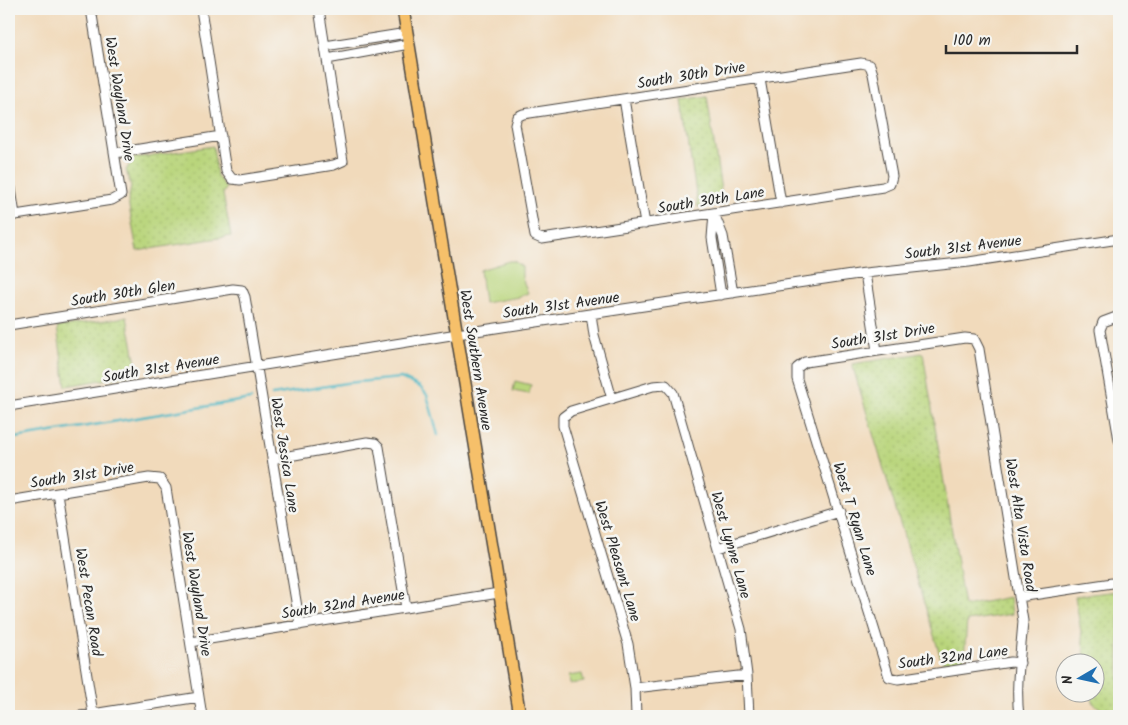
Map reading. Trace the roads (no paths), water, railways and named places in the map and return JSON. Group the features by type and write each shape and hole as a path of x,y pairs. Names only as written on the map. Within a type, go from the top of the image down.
{"main road":[{"name":"West Southern Avenue","path":"403,9 520,716"}],"street":[{"name":"West Wayland Drive","path":"12,215 112,200 121,195 91,9"},
{"path":"201,9 226,171 232,179 240,180 334,165 343,161 319,9"},
{"path":"327,59 408,39"},
{"path":"325,46 408,39"},
{"name":"South 30th Drive","path":"535,236 515,124 517,117 523,114 861,63 870,65 873,74 890,167 890,184"},
{"path":"760,79 781,203"},
{"path":"624,99 645,224"},
{"path":"115,153 221,136"},
{"path":"9,176 12,215"},
{"name":"South 30th Lane","path":"535,236 542,239 645,224 883,187 890,184"},
{"path":"714,213 723,236 733,294"},
{"path":"714,213 712,238 721,295"},
{"name":"South 31st Avenue","path":"9,406 456,334 865,273 969,262 1119,239"},
{"path":"714,253 726,250"},
{"path":"865,273 877,351"},
{"name":"South 30th Glen","path":"9,325 234,289 242,290"},
{"name":"West Jessica Lane","path":"242,290 245,297 257,366 300,625"},
{"path":"591,314 594,334 612,399"},
{"path":"1119,316 1103,322 1100,330 1119,440"},
{"name":"South 31st Drive","path":"797,368 804,362 965,338 974,339"},
{"name":"West Alta Vista Road","path":"974,339 979,349 1023,621 1019,716"},
{"name":"West T Ryan Lane","path":"797,368 797,379 889,677"},
{"name":"West Lynne Lane","path":"612,399 653,386 666,385 673,393 741,630 750,716"},
{"name":"West Pleasant Lane","path":"612,399 571,411 563,417 563,426 628,644 635,688 636,716"},
{"path":"272,459 367,442 375,443 381,452 406,608"},
{"name":"South 31st Drive","path":"9,502 149,478 160,479"},
{"name":"West Wayland Drive","path":"160,479 166,488 202,716"},
{"name":"West Pecan Road","path":"58,493 93,714"},
{"path":"718,548 839,511"},
{"path":"1019,597 1119,582"},
{"name":"South 32nd Avenue","path":"191,642 499,593"},
{"name":"South 32nd Lane","path":"889,677 898,680 1011,662 1020,663"},
{"path":"635,688 747,675"},
{"path":"80,716 199,697"}],"waterway":[{"path":"272,395 346,383 401,378 420,387 427,395 438,435"},
{"path":"9,439 251,399"}]}
